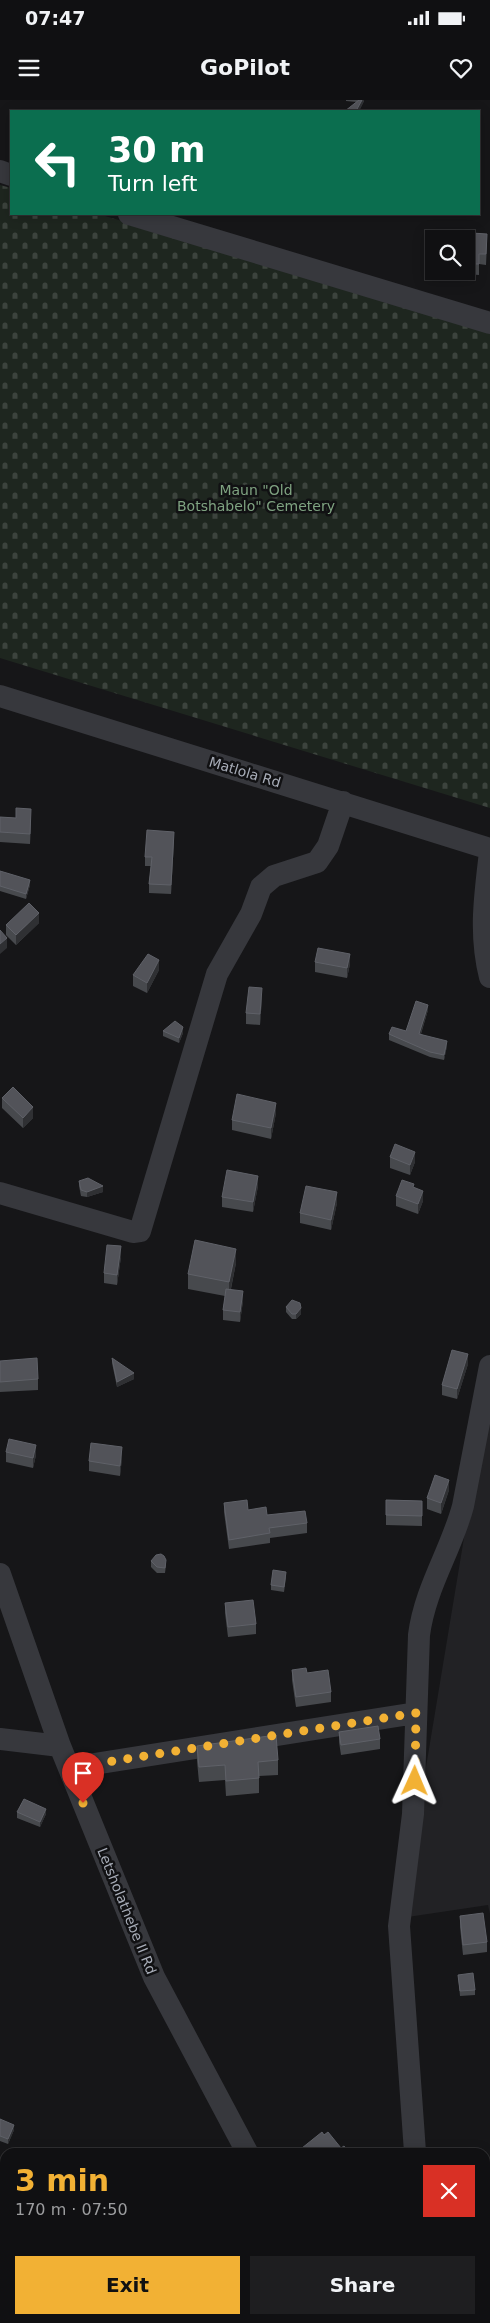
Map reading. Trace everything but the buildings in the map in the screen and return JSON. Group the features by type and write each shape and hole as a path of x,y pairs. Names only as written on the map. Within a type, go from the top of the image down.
{"street":[{"path":"132,215 490,323"},
{"name":"Matlola Rd","path":"0,696 342,802 490,851"},
{"path":"0,1193 133,1232 140,1231 217,974 251,914 261,887 274,876 317,862 328,846 342,802"},
{"path":"490,851 483,913 484,939 490,976"},
{"path":"415,2148 399,1926 413,1814 416,1672 422,1610 461,1515 490,1366"},
{"name":"Letsholathebe II Rd","path":"0,1574 60,1746 154,1977 245,2148"},
{"path":"69,1768 416,1713"},
{"path":"0,1739 60,1746"}],"shaded area":[{"path":"490,1381 490,1914 488,1905 401,1918"}],"green space":[{"name":"Maun \"Old Botshabelo\" Cemetery","path":"0,185 10,188 10,215 101,215 490,329 490,808 0,658"}],"route":[{"path":"83,1803 69,1768 416,1713 415,1781"}]}
